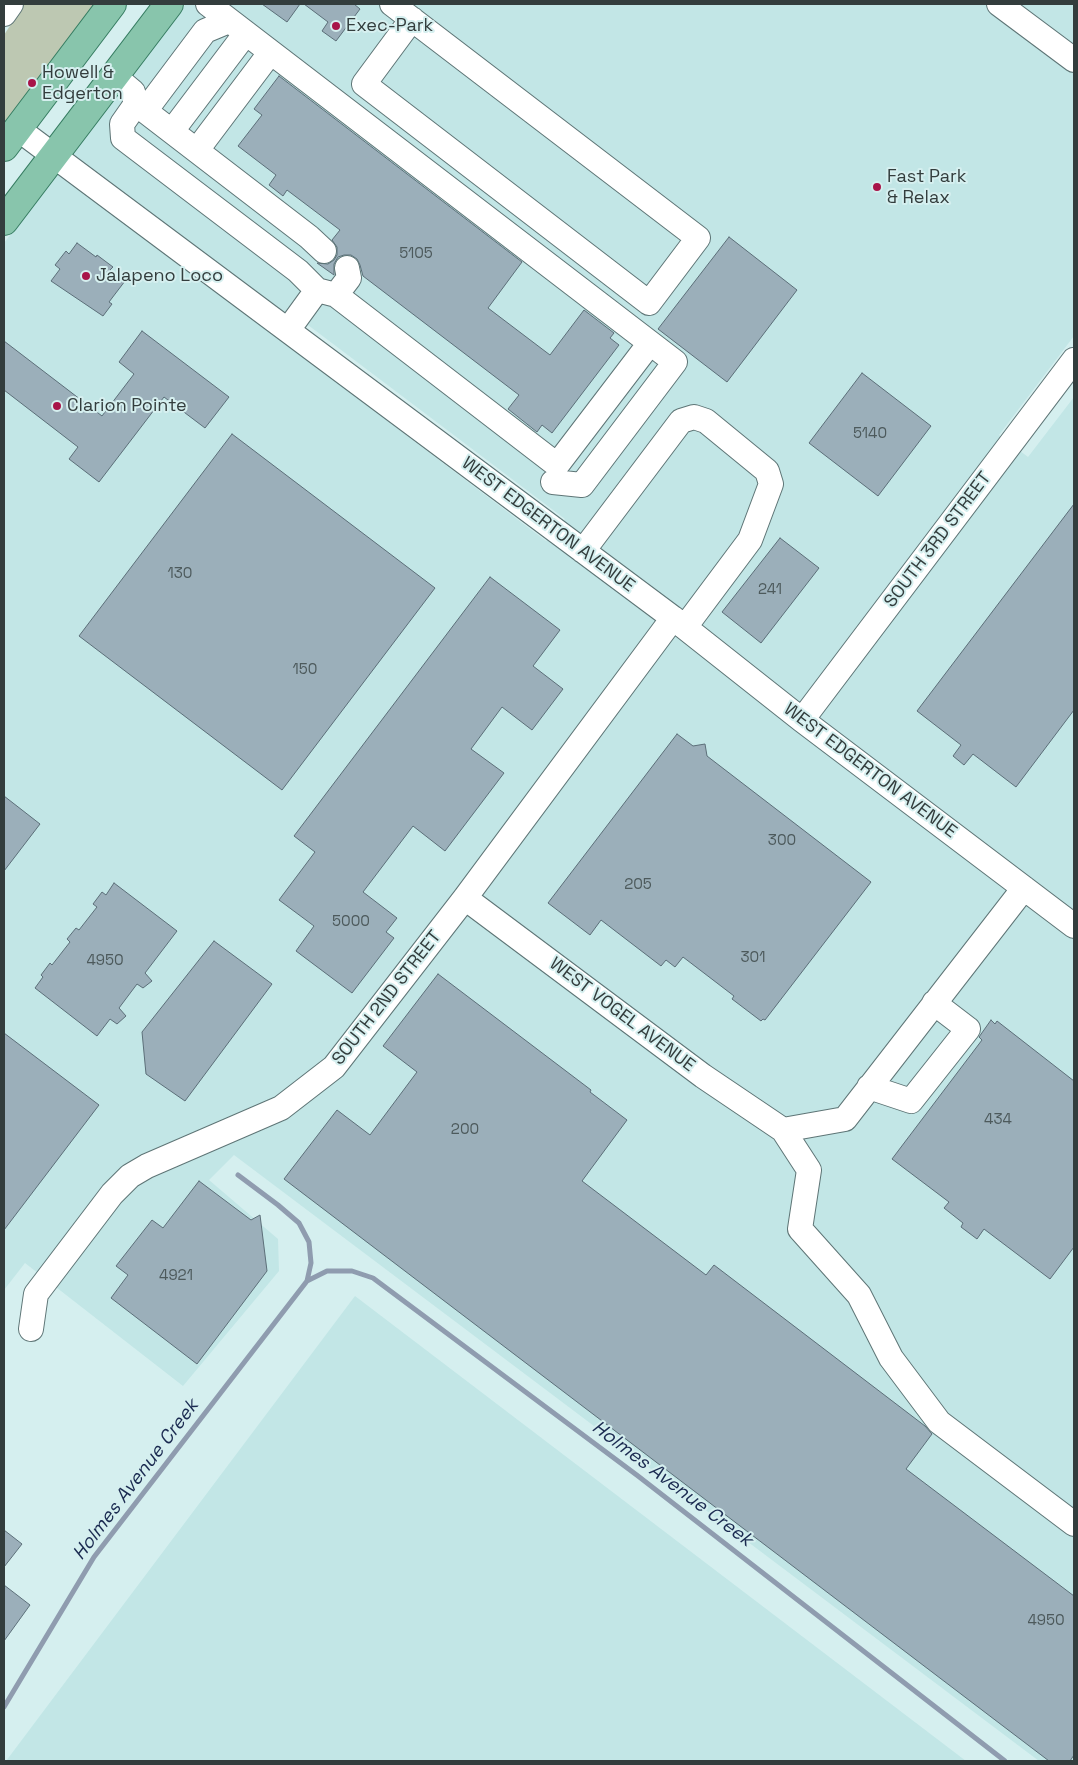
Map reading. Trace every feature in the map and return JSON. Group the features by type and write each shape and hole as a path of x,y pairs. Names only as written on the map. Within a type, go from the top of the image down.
{"main road":[{"path":"11,138 112,4"},
{"path":"4,221 169,4"}],"street":[{"path":"4,14 11,4"},
{"path":"208,4 675,362 582,485 555,474 327,292 123,138 122,124 141,107 205,31 238,27"},
{"path":"392,4 412,19 698,238 650,303 364,84 412,19"},
{"path":"999,4 1074,60"},
{"path":"172,131 238,27"},
{"path":"198,150 270,53"},
{"path":"114,76 133,92 141,107 321,248 298,271"},
{"name":"WEST EDGERTON AVENUE","path":"11,138 54,155 679,623 802,720 1074,926"},
{"path":"288,330 327,292 349,278 347,268"},
{"path":"530,512 555,474 650,343"},
{"name":"SOUTH 3RD STREET","path":"802,720 1074,360"},
{"name":"SOUTH 2ND STREET","path":"31,1329 36,1294 112,1194 130,1176 147,1166 281,1108 334,1067 679,623 750,540 771,484 767,471 706,421 694,417 681,421 583,551"},
{"path":"1024,888 845,1119 782,1130 809,1170 800,1229 859,1295 891,1358 939,1422 1074,1524"},
{"name":"WEST VOGEL AVENUE","path":"465,898 703,1076 782,1130"},
{"path":"869,1087 911,1101 962,1037 968,1029 934,1003"}],"shaded area":[{"path":"186,4 1074,4 1074,336 999,435 1028,457 1074,397 1074,1761 1039,1761 234,1155 209,1180 278,1239 279,1271 183,1386 25,1263 4,1290 4,243","holes":["308,325 565,519 546,541 291,348"]},
{"path":"355,1296 966,1761 6,1761"}],"green space":[{"path":"24,4 96,4 4,124 4,35"}],"building":[{"name":"Exec-Park","path":"262,4 300,4 287,22"},
{"name":"Exec-Park","path":"304,4 354,4 360,9 336,41 322,31 328,22"},
{"path":"279,76 522,262 488,308 550,355 584,310 614,333 610,338 619,345 552,433 542,425 537,432 508,409 519,395 363,276 357,259 351,255 338,257 334,264 334,275 317,263 328,264 334,260 337,255 337,247 332,240 340,230 287,190 283,196 269,185 276,175 238,146 262,115 254,109"},
{"path":"729,237 797,290 727,382 658,329"},
{"name":"Jalapeno Loco","path":"77,243 113,267 110,270 125,281 109,302 112,304 103,316 51,281 60,269 55,265 66,251 69,254"},
{"name":"Clarion Pointe","path":"142,331 229,397 205,428 164,397 99,482 69,459 78,447 4,390 4,341 102,416 134,374 119,362"},
{"path":"862,373 931,426 878,496 809,443"},
{"path":"232,434 435,588 282,790 79,636"},
{"path":"1074,504 1074,710 1016,787 973,754 964,765 953,756 961,745 917,711"},
{"path":"780,538 819,568 761,643 722,612"},
{"path":"490,577 560,630 533,666 563,689 532,730 502,707 471,749 504,773 445,851 413,826 363,892 397,918 386,932 394,938 352,993 296,951 314,926 279,900 315,852 294,836"},
{"path":"677,734 693,746 705,744 707,756 871,882 765,1020 761,1021 732,999 734,996 683,957 675,967 666,960 661,966 601,920 590,935 548,903"},
{"path":"4,796 40,824 4,871"},
{"path":"114,883 177,931 145,973 152,981 143,988 137,984 119,1008 126,1016 117,1024 110,1019 97,1036 35,988 43,977 41,975 50,963 52,965 70,942 67,939 76,928 79,930 97,907 93,904 102,892 106,895"},
{"path":"214,941 272,984 185,1101 146,1074 142,1032"},
{"path":"438,974 591,1090 590,1092 627,1120 582,1181 706,1275 714,1265 925,1426 932,1434 906,1469 1074,1596 1074,1755 1070,1761 1049,1761 284,1179 337,1110 370,1135 417,1072 383,1046"},
{"path":"991,1020 995,1024 997,1021 1074,1081 1074,1247 1050,1279 984,1229 977,1239 961,1227 963,1223 944,1208 949,1202 892,1159 982,1040 979,1037"},
{"path":"4,1033 99,1105 4,1230"},
{"path":"199,1181 251,1220 260,1215 267,1271 197,1364 111,1298 128,1275 116,1266 152,1220 163,1228"},
{"path":"4,1530 22,1544 4,1567"},
{"path":"4,1585 30,1605 4,1641"}],"waterway":[{"name":"Holmes Avenue Creek","path":"238,1175 299,1223 309,1242 311,1263 307,1281"},
{"name":"Holmes Avenue Creek","path":"4,1707 94,1557 307,1281 327,1271 352,1271 373,1278 638,1476 1005,1761"}],"place":[{"name":"Exec-Park","path":"336,26"},
{"name":"Howell & Edgerton","path":"32,83"},
{"name":"Fast Park & Relax","path":"877,187"},
{"name":"Jalapeno Loco","path":"86,276"},
{"name":"Clarion Pointe","path":"57,406"}]}
